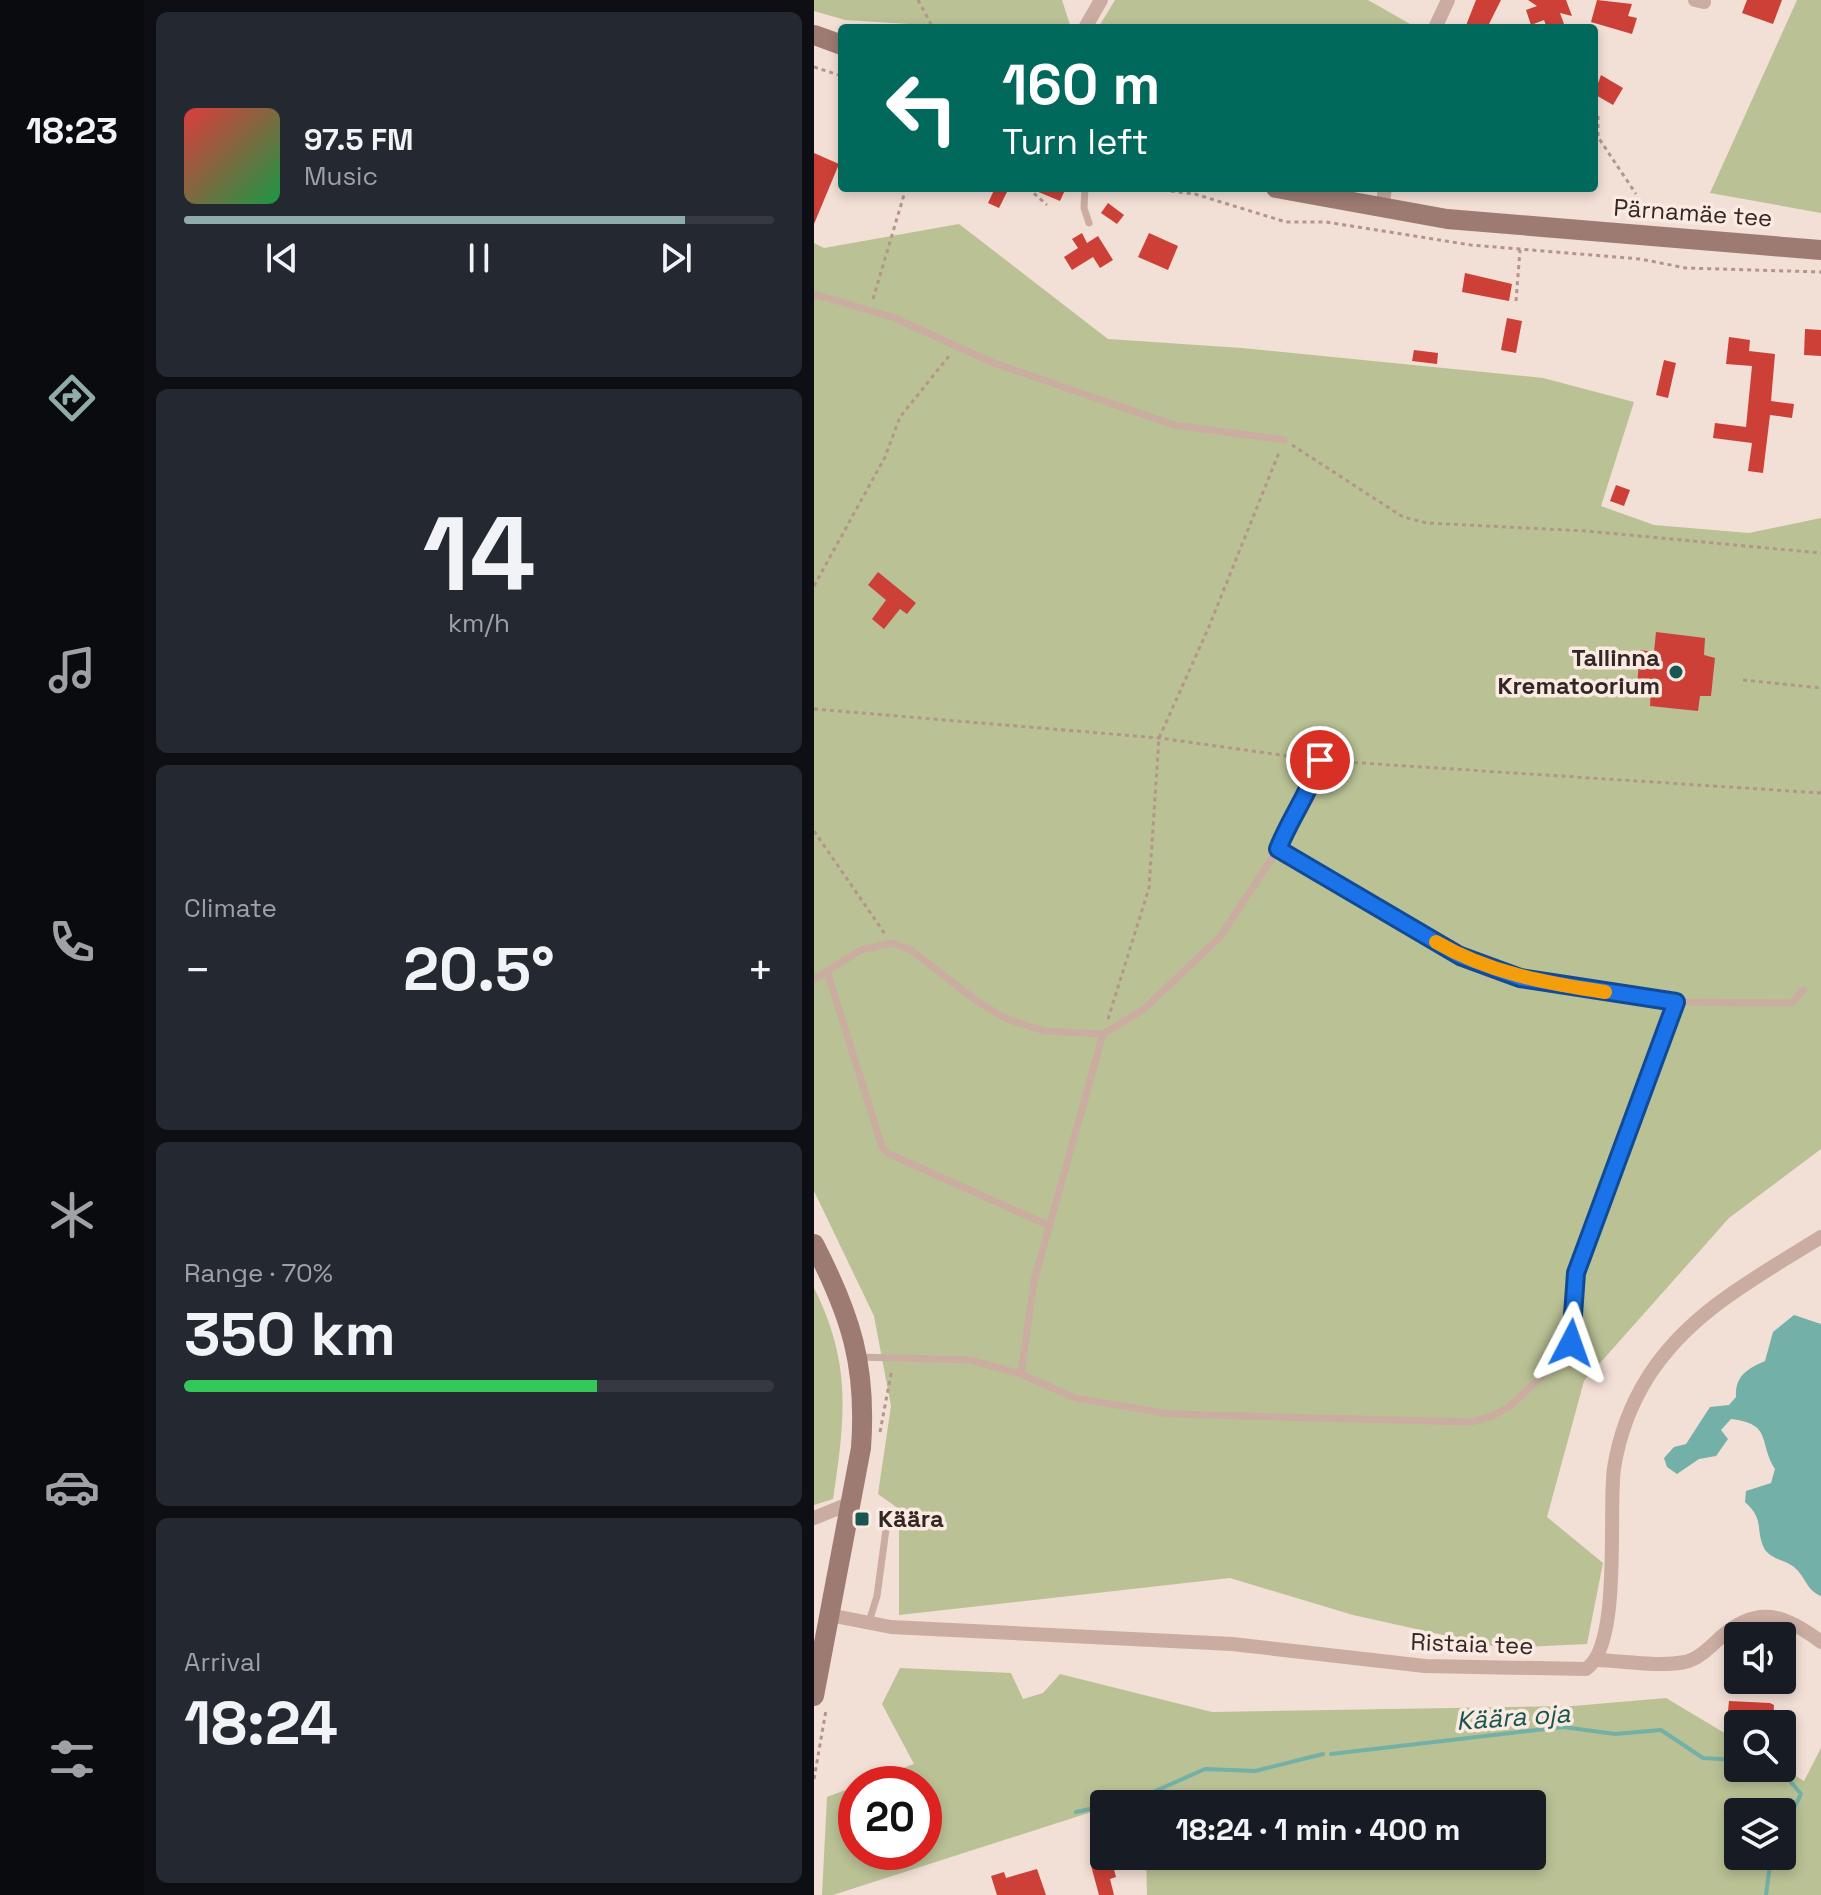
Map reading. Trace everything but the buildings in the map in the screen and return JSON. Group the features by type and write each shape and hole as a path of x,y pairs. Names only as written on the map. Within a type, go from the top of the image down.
{"main road":[{"path":"814,35 838,44"},
{"name":"Pärnamäe tee","path":"1295,192 1382,210 1521,226 1821,250"},
{"path":"814,1244 841,1296 860,1357 864,1408 851,1503 814,1696"}],"street":[{"path":"1087,24 1101,0"},
{"path":"1437,24 1448,0"},
{"path":"1382,210 1384,192"},
{"path":"1597,1660 1610,1598 1616,1458 1627,1420 1646,1380 1676,1339 1703,1314 1821,1237"},
{"path":"814,1518 851,1503"},
{"name":"Ristaia tee","path":"829,1615 869,1623 963,1632 1232,1644 1441,1667 1586,1669 1597,1660 1686,1662 1706,1651 1735,1625 1762,1617 1794,1622 1821,1642"}],"lane":[{"path":"1085,192 1084,208 1089,223"},
{"path":"814,294 870,311 994,363 1174,425 1284,440"},
{"path":"814,979 861,950 892,943 911,950 978,1002 1007,1019 1044,1031 1103,1034 1144,1009 1220,937 1278,849 1286,827 1313,782 1320,760"},
{"path":"1278,849 1460,956 1520,978 1676,1002 1792,1003 1803,990"},
{"path":"827,971 882,1147 889,1154 1050,1226"},
{"path":"860,1357 970,1360 1021,1374 1075,1398 1170,1414 1472,1422 1492,1416 1510,1406 1552,1367 1571,1343 1576,1273 1676,1002"},
{"path":"1021,1374 1034,1281 1103,1034"},
{"path":"869,1623 877,1596 887,1522"}],"path":[{"path":"918,0 931,24"},
{"path":"814,67 838,75"},
{"path":"1598,116 1598,137 1636,194"},
{"path":"870,311 905,192"},
{"path":"1032,192 1047,205"},
{"path":"1516,301 1521,226"},
{"path":"814,586 885,457 900,417 955,346"},
{"path":"1103,1034 1149,888 1159,738 1208,629 1284,440 1403,517 1427,523 1586,531 1821,553"},
{"path":"1743,680 1821,688"},
{"path":"814,709 1159,738 1320,760 1821,793"},
{"path":"814,831 892,943"},
{"path":"880,1434 893,1358"}],"green space":[{"path":"814,0 1062,0 1070,24 909,24 845,20 814,11"},
{"path":"1115,0 1368,0 1410,24 1100,24"},
{"path":"1797,0 1821,0 1821,213 1710,193"},
{"path":"959,224 1108,339 1242,348 1543,378 1634,402 1601,506 1654,525 1749,533 1821,518 1821,1149 1729,1218 1584,1381 1547,1517 1603,1563 1587,1644 1502,1648 1353,1615 1230,1578 899,1615 899,1509 878,1494 891,1406 874,1316 814,1191 814,243 824,248"},
{"path":"814,1288 835,1342 840,1367 842,1417 833,1499 814,1505"},
{"path":"900,1668 1011,1673 1023,1699 1043,1693 1060,1674 1212,1712 1573,1706 1666,1698 1724,1733 1724,1782 1796,1782 1796,1776 1804,1781 1821,1748 1821,1895 1147,1895 1146,1870 1546,1870 1546,1790 1090,1790 1090,1812 942,1860 942,1766 909,1766 914,1764 882,1704"},
{"path":"838,1793 838,1870 911,1870 833,1895 822,1895 827,1797"}],"water":[{"path":"1794,1315 1821,1324 1821,1596 1812,1590 1796,1568 1766,1551 1755,1514 1745,1502 1746,1491 1771,1483 1775,1469 1759,1430 1744,1421 1731,1419 1721,1430 1728,1439 1716,1456 1699,1459 1677,1474 1667,1467 1664,1458 1674,1447 1686,1444 1710,1407 1729,1405 1736,1397 1743,1374 1765,1361 1773,1332"}],"waterway":[{"name":"Käära oja","path":"1331,1754 1563,1727 1615,1734 1661,1730 1703,1758 1724,1759"},
{"name":"Käära oja","path":"1158,1790 1205,1769 1255,1771 1323,1754"},
{"name":"Käära oja","path":"1791,1782 1801,1794 1796,1804"},
{"name":"Käära oja","path":"1076,1812 1090,1809"},
{"name":"Käära oja","path":"1766,1895 1769,1870"}],"slow traffic":[{"path":"1436,942 1460,956 1520,978 1605,992"}],"place":[{"name":"Tallinna Krematoorium","path":"1676,672"},
{"name":"Käära","path":"862,1519"}],"route":[{"path":"1320,760 1313,782 1286,827 1278,849 1460,956 1520,978 1676,1002 1576,1273 1571,1343"}]}
